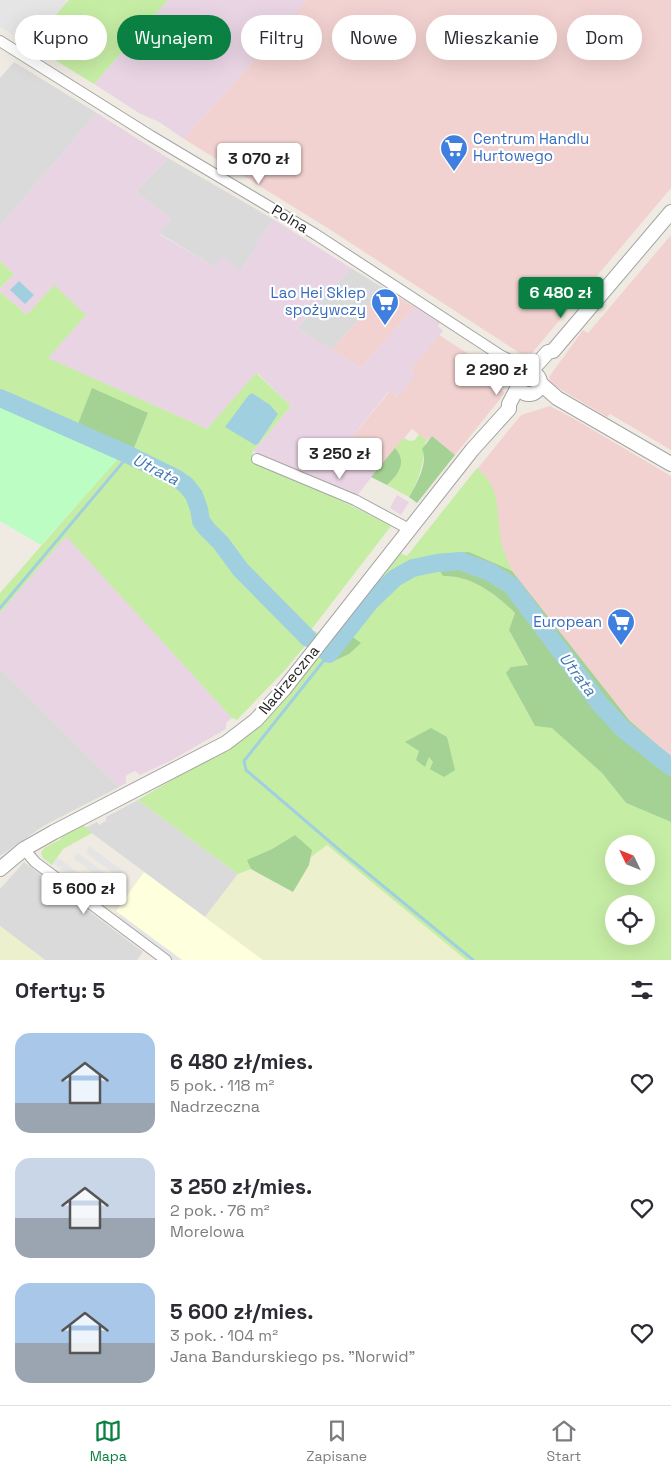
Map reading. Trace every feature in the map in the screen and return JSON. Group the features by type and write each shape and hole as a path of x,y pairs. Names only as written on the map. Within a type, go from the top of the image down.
{"street":[{"name":"Polna","path":"0,41 152,136 315,234 500,356 506,357 529,382"},
{"name":"Nadrzeczna","path":"0,869 24,849 54,832 215,749 246,728 270,705 472,450 509,409 509,404 529,382 548,352 553,351 671,212"},
{"path":"529,382 547,396 554,396 671,464"},
{"path":"257,459 355,500 410,529"},
{"path":"24,849 34,862 166,960"}],"shaded area":[{"path":"0,0 69,0 55,15 15,15 15,36 0,27"},
{"path":"168,0 307,0 294,15 241,15 241,60 254,60 184,139 94,84 117,58 117,60 231,60 231,15 155,15"},
{"name":"Centrum Handlu Hurtowego","path":"307,0 671,0 671,188 532,353 521,354 326,227 184,139 254,60 322,60 322,15 294,15"},
{"path":"14,62 97,113 0,226 0,78"},
{"path":"97,113 168,158 136,192 171,219 159,234 215,267 222,257 241,270 273,219 351,268 297,328 361,368 415,307 440,323 438,326 443,331 414,365 411,372 415,375 398,397 389,391 344,447 382,464 356,497 253,451 291,406 257,373 207,429 47,358 86,315 27,315 0,292 0,288 14,274 0,261 0,226"},
{"path":"168,158 273,219 241,270 215,267 159,233 171,219 136,192"},
{"path":"671,235 671,450 610,414 607,417 550,383 549,377 583,330 588,333"},
{"path":"351,268 385,289 332,350 297,328"},
{"path":"385,289 415,307 361,368 332,350"},
{"path":"439,335 508,379 501,389 505,393 455,455 432,436 427,441 412,429 382,464 344,447 390,391 397,397 414,375 411,372 414,365"},
{"name":"European","path":"550,406 671,476 671,757 629,720 407,556 521,415"},
{"path":"397,495 409,502 401,515 390,508"},
{"path":"66,535 232,718 226,723 226,729 172,760 140,775 135,771 129,774 126,776 126,783 119,787 0,668 0,613"},
{"path":"0,668 119,787 45,825 0,856"},
{"path":"138,800 238,874 205,917 85,828 97,822 99,825 106,821 106,817"},
{"path":"327,845 466,960 263,960 205,917 238,874 251,869 293,892 309,865 311,857"},
{"path":"89,846 125,872 120,878 86,853"},
{"path":"78,853 116,882 113,888 73,858"},
{"path":"57,857 108,895 103,900 53,863"},
{"path":"24,862 143,952 137,960 45,960 0,926 0,889"},
{"path":"144,872 263,960 182,960 153,939 116,911"},
{"path":"121,915 182,960 171,960 117,919"},
{"path":"0,926 45,960 0,960"}],"green space":[{"path":"69,0 168,0 155,15 117,15 117,58 94,84 55,60 107,60 107,15 55,15"},
{"path":"0,261 14,274 0,288"},
{"path":"54,285 86,315 48,358 207,429 256,373 291,406 253,451 251,460 350,505 391,526 311,630 319,633 237,720 232,718 66,536 0,613 0,593 118,458 0,407 0,292 27,315","holes":["148,413 134,448 103,435 85,433"]},
{"path":"92,388 148,413 134,448 103,435 85,433 76,429"},
{"path":"0,407 119,458 41,545 0,521"},
{"path":"419,434 427,441 416,484 409,497 387,485 400,468 401,458 395,448 404,438 410,441 415,440"},
{"path":"432,436 455,455 417,503 409,497 423,467 424,454 422,449"},
{"path":"395,448 401,458 400,468 387,485 371,477"},
{"path":"477,468 485,476 491,484 497,502 501,541 512,571 469,552 443,576 473,582 500,599 515,613 509,630 528,666 511,667 517,693 535,726 552,727 602,773 626,803 671,822 671,960 466,960 327,845 311,857 311,850 295,835 272,849 248,860 251,869 238,874 138,800 219,752 258,726 283,701 319,653 332,662 349,654 352,635 339,627 399,553 407,556"},
{"path":"469,552 512,571 629,720 671,757 671,822 626,803 602,773 552,728 535,726 506,673 511,667 528,665 509,630 515,613 500,599 482,587 463,579 443,576 440,571 437,554"},
{"path":"339,627 361,643 349,654 332,662 319,653"},
{"path":"431,728 447,737 455,770 444,777 430,769 433,762 429,757 425,767 416,760 419,751 405,742"},
{"path":"81,823 92,833 63,849 52,865 43,858 41,853 44,848 61,839 59,835"},
{"path":"295,835 312,850 309,865 293,892 251,869 247,860 272,849"}],"water":[{"path":"19,281 34,295 25,304 10,290"},
{"path":"252,393 270,405 278,414 258,444 255,445 225,427"}],"waterway":[{"name":"Utrata","path":"0,398 129,455 176,478 186,485 194,495 201,521 207,529 221,543 240,569 308,638"},
{"path":"0,608 129,455"},
{"name":"Utrata","path":"324,650 329,654 370,602 395,578 413,568 460,561 490,572 512,586 599,703 623,729 671,767"},
{"path":"329,654 244,761 246,770 473,960"}],"place":[{"name":"Centrum Handlu Hurtowego","path":"454,172"},
{"name":"Lao Hei Sklep spożywczy","path":"385,326"},
{"name":"European","path":"621,646"}]}
